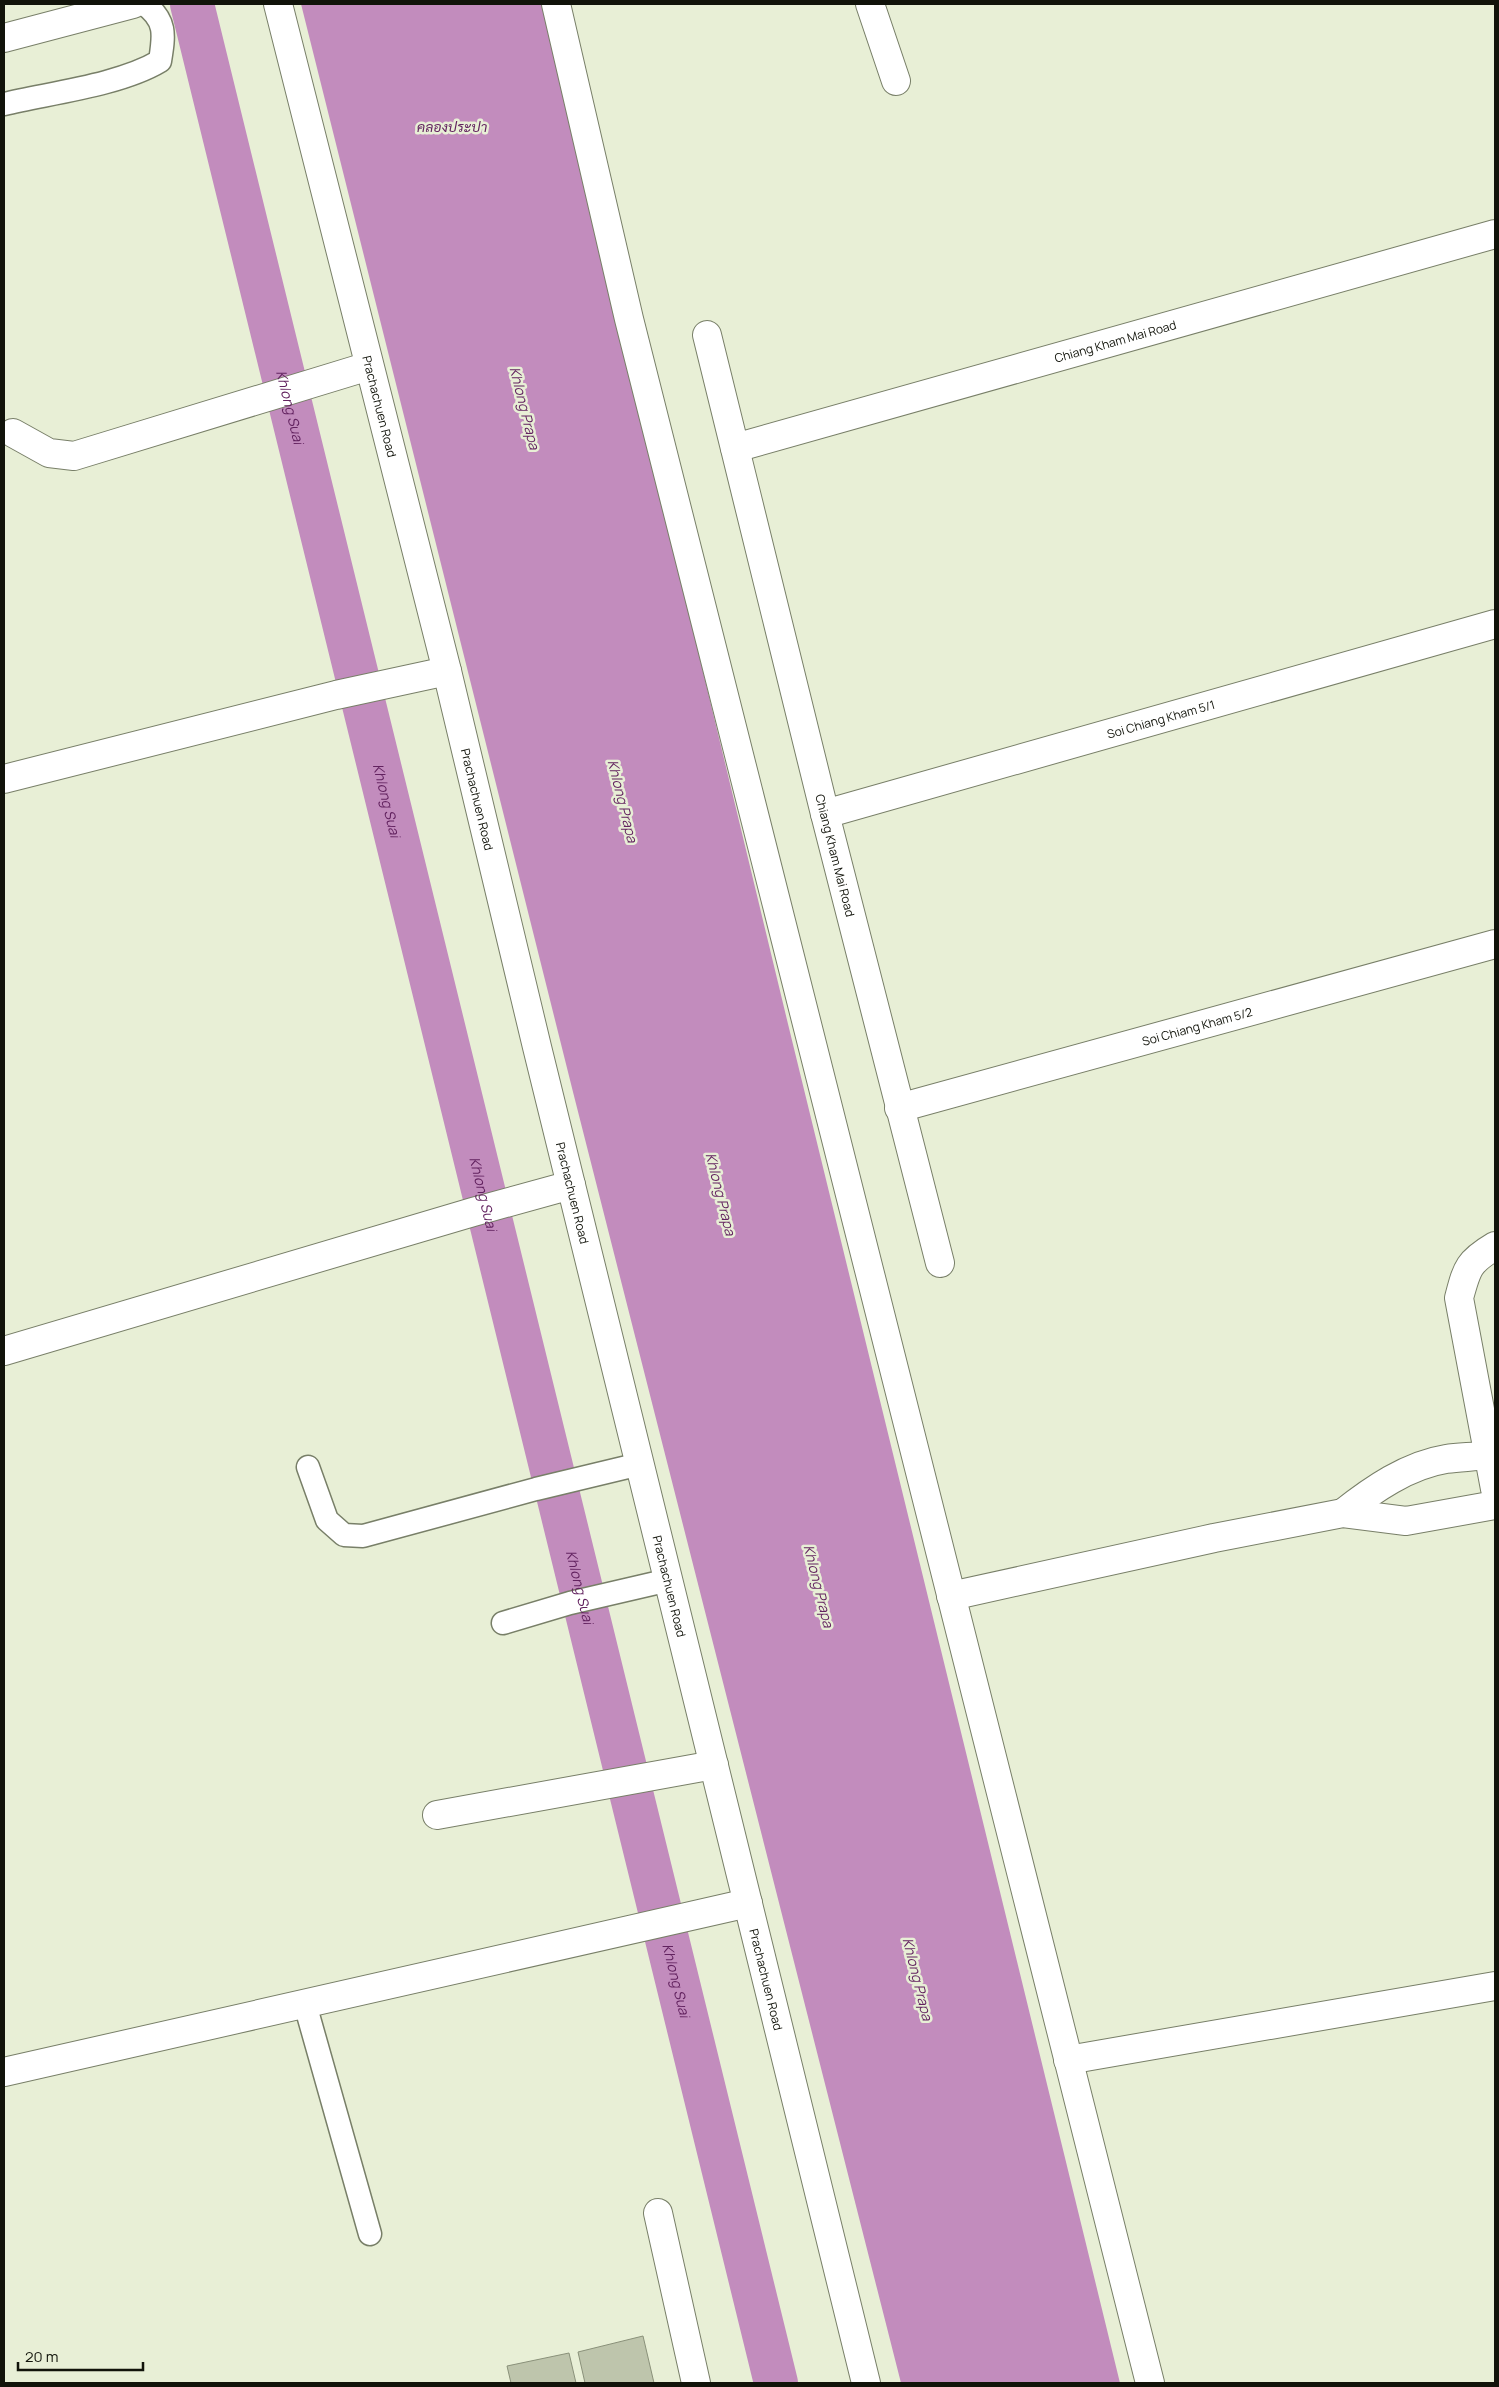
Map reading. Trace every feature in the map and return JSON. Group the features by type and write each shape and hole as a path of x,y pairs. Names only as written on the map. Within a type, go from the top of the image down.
{"street":[{"path":"4,38 133,4"},
{"name":"Prachachuen Road","path":"278,4 447,671 571,1185 866,2383"},
{"path":"556,4 631,329 1150,2383"},
{"path":"870,4 896,81"},
{"name":"Chiang Kham Mai Road","path":"735,448 1495,234"},
{"name":"Chiang Kham Mai Road","path":"707,334 825,814 940,1263"},
{"path":"12,433 49,453 74,456 369,366"},
{"name":"Soi Chiang Kham 5/1","path":"825,814 1495,624"},
{"path":"4,779 336,695 447,671"},
{"name":"Soi Chiang Kham 5/2","path":"899,1108 1495,944"},
{"path":"4,1351 473,1212 571,1185"},
{"path":"1343,1513 1366,1495 1422,1466 1444,1459 1493,1475 1459,1298 1467,1268 1482,1254 1495,1246"},
{"path":"950,1596 1214,1538 1343,1513 1406,1521 1495,1505"},
{"path":"437,1815 714,1765"},
{"path":"4,2072 748,1904"},
{"path":"1068,2060 1495,1986"},
{"path":"658,2213 696,2383"}],"lane":[{"path":"4,104 112,80 143,70 160,61 164,36 156,12 144,4"},
{"path":"308,1467 327,1520 344,1535 363,1536 536,1489 640,1464"},
{"path":"503,1623 570,1603 669,1580"},
{"path":"304,2004 370,2234"}],"water":[{"name":"คลองประปา","path":"301,4 542,4 788,1024 1120,2383 901,2383 573,1092"}],"building":[{"path":"643,2336 654,2383 585,2383 578,2352"},
{"path":"569,2353 576,2383 511,2383 507,2366"}],"waterway":[{"name":"Khlong Suai","path":"192,4 776,2383"}],"water label":[{"name":"Khlong Prapa","path":"525,408"},
{"name":"Khlong Prapa","path":"623,801"},
{"name":"Khlong Prapa","path":"721,1194"},
{"name":"Khlong Prapa","path":"819,1586"},
{"name":"Khlong Prapa","path":"918,1979"}]}
